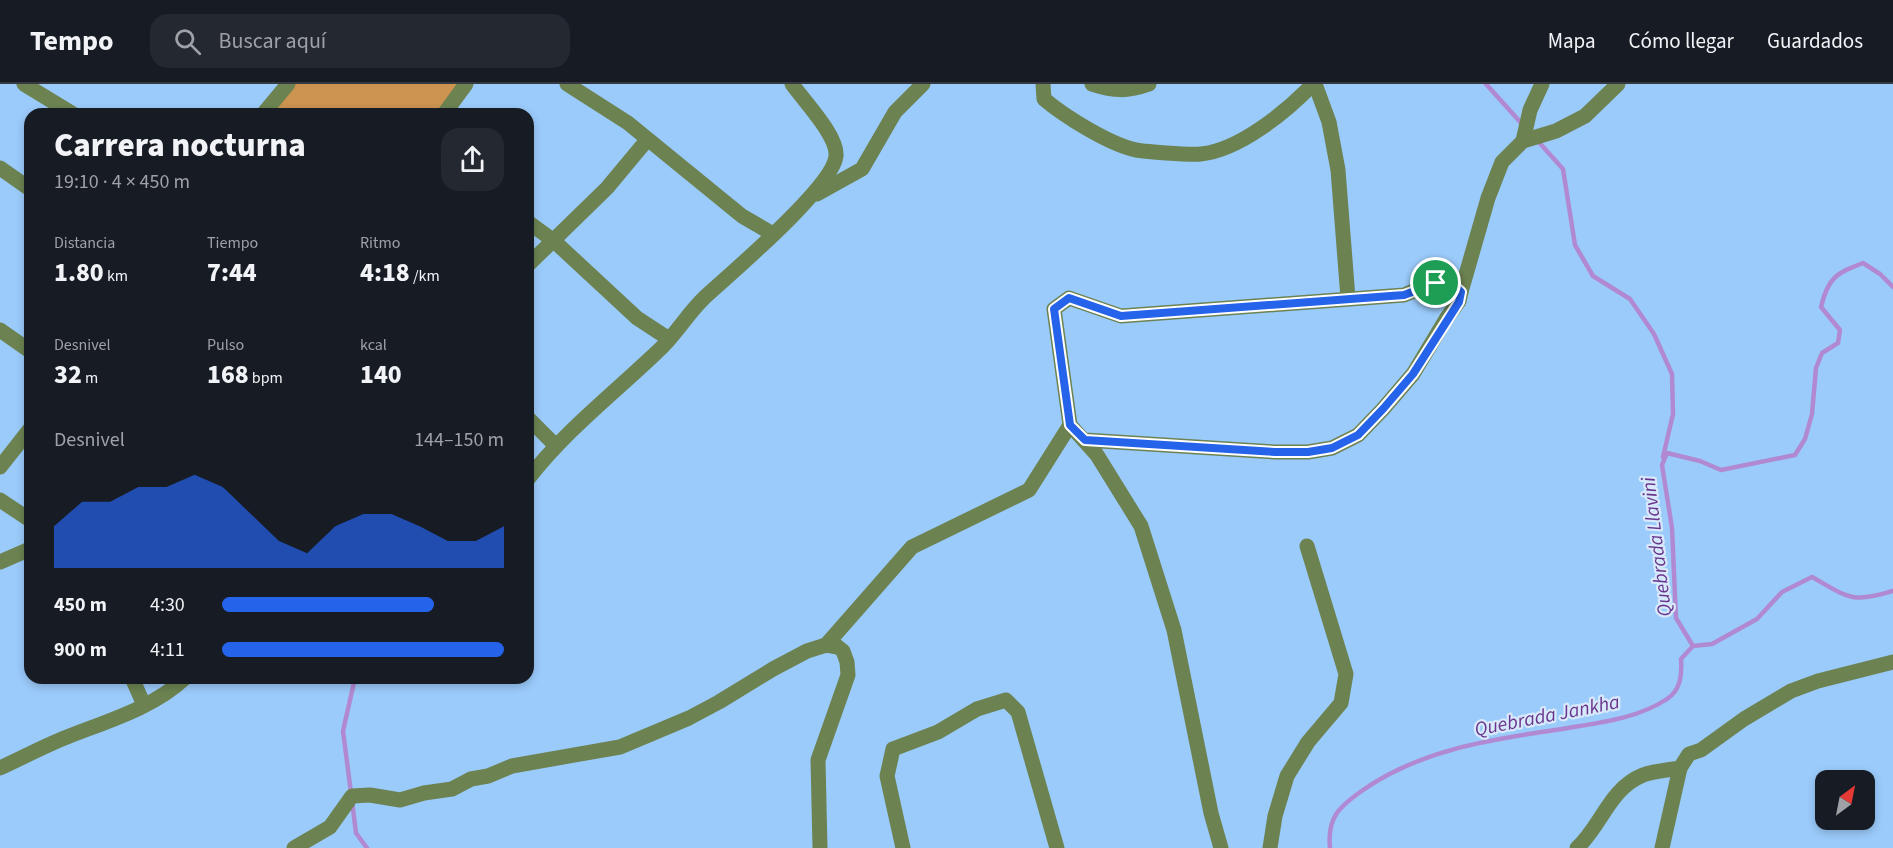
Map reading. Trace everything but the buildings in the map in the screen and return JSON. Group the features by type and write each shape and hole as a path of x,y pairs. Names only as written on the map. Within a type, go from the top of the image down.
{"street":[{"path":"24,84 63,108"},
{"path":"268,108 288,84"},
{"path":"448,108 466,84"},
{"path":"567,84 628,123 742,216 773,234"},
{"path":"534,472 556,446 601,401 659,351 702,299 773,234 831,172 836,158 836,145 792,84"},
{"path":"809,198 862,169 895,112 922,84"},
{"path":"1043,84 1044,99 1059,112 1132,150 1201,154 1229,145 1269,124 1314,84 1329,122 1338,170 1348,298"},
{"path":"1092,84 1113,91 1137,89 1149,84"},
{"path":"1523,141 1530,110 1542,84"},
{"path":"1085,440 1308,452 1332,448 1358,435 1413,374 1459,302 1488,198 1502,162 1523,141 1556,131 1585,116 1618,84"},
{"path":"534,259 607,188 647,140"},
{"path":"0,168 24,185"},
{"path":"534,226 554,241 637,318 669,339"},
{"path":"1221,848 1211,813 1174,630 1141,526 1110,475 1085,440 1070,425 1054,309 1069,298 1121,316 1404,295 1436,283 1452,284 1461,292"},
{"path":"0,330 24,347"},
{"path":"534,424 556,446"},
{"path":"826,645 912,547 1029,490 1070,425"},
{"path":"0,467 24,437"},
{"path":"0,500 24,516"},
{"path":"1270,848 1275,816 1287,776 1308,741 1341,703 1346,674 1307,546"},
{"path":"0,562 24,552"},
{"path":"294,848 330,826 352,796 370,795 400,800 424,793 452,789 471,779 488,776 512,766 620,747 688,718 807,651 826,645 838,647 843,651 848,675 818,760 820,848"},
{"path":"1662,848 1680,768 1689,754 1701,750 1744,719 1791,691 1818,681 1893,662"},
{"path":"135,684 144,705"},
{"path":"0,768 144,705 178,684"},
{"path":"903,848 887,776 893,749 938,732 977,709 1006,700 1018,712 1057,848"},
{"path":"1577,848 1587,837 1611,799 1623,788 1643,775 1680,768"}],"shaded area":[{"path":"294,84 458,84 440,108 276,108"}],"waterway":[{"path":"1486,84 1522,124"},
{"path":"1536,139 1563,169 1575,245 1593,276 1630,299 1654,334 1672,374 1673,414 1663,457"},
{"name":"Quebrada Llavini","path":"1693,646 1676,618 1672,528 1662,465 1667,453 1700,461 1721,470 1795,455 1805,439 1812,414 1816,368 1822,353 1838,343 1840,330 1821,307 1827,289 1840,273 1863,263 1880,274 1893,287"},
{"name":"Quebrada Jankha","path":"1330,848 1331,828 1341,808 1363,790 1409,765 1434,755 1484,742 1589,725 1630,716 1655,706 1675,691 1681,676 1681,659 1693,646 1712,644 1757,619 1782,592 1812,577 1842,594 1858,598 1893,591"},
{"path":"351,793 343,731 354,684"},
{"path":"352,801 356,833 367,848"}],"route":[{"path":"1436,283 1452,284 1461,292 1459,302 1446,319 1425,357 1383,409 1358,435 1332,448 1308,452 1275,452 1085,440 1070,425 1054,309 1069,298 1121,316 1404,295 1436,283"}]}
